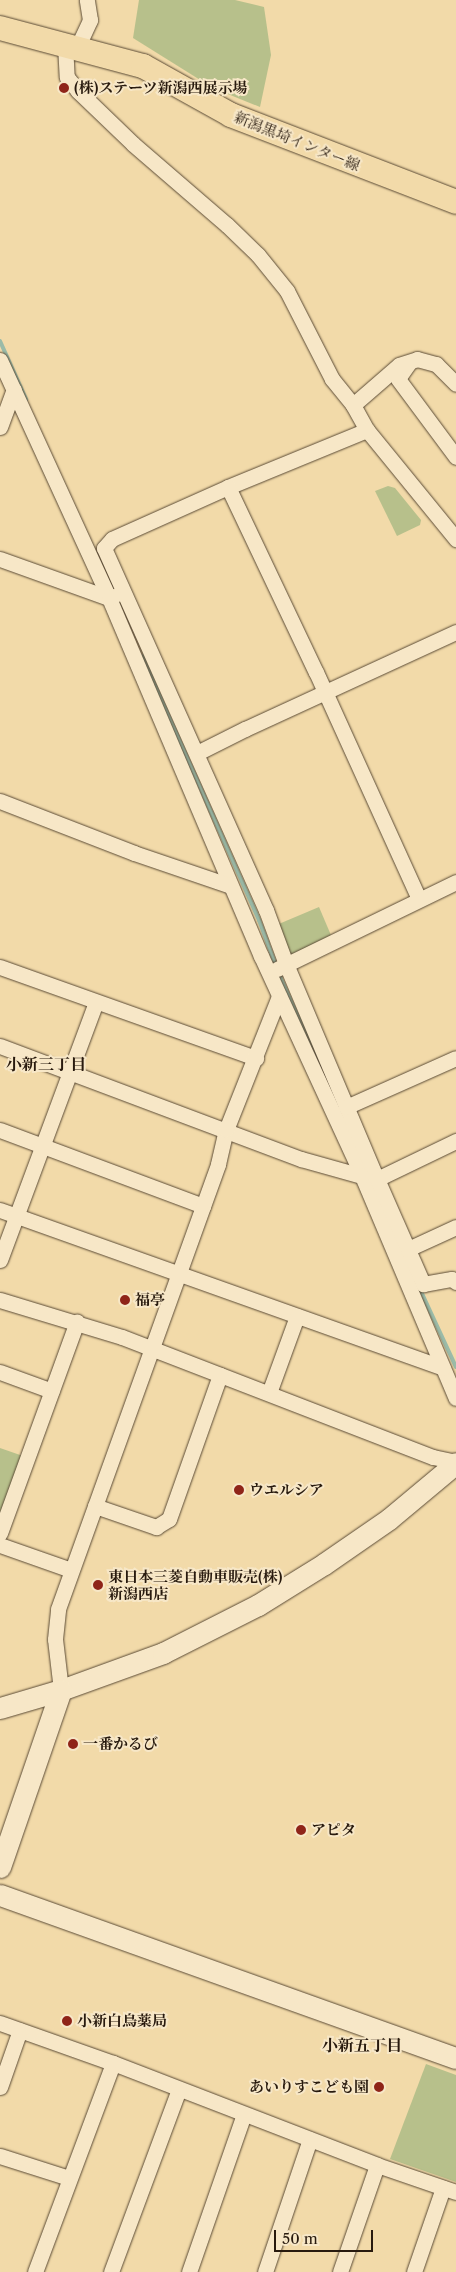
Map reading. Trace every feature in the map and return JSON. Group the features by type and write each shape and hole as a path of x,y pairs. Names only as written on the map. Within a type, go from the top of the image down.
{"main road":[{"name":"新潟黒埼インター線","path":"0,28 143,66 231,115 456,202"}],"street":[{"path":"87,0 90,20 71,46 67,77 133,144 202,202 258,255 287,291 332,378 353,404 367,430 456,539"},
{"path":"353,404 399,365 417,359 436,364 456,384"},
{"path":"0,360 196,754 266,910 286,964 346,1107 423,1284 452,1279 456,1282"},
{"path":"411,361 398,379 456,457"},
{"path":"0,427 14,389"},
{"path":"367,430 228,487 112,539 104,548 116,596 231,886 279,996 362,1176 456,1398"},
{"path":"228,487 316,672 419,899"},
{"path":"0,559 116,596"},
{"path":"196,754 245,728 456,632"},
{"path":"0,801 134,853 231,886"},
{"path":"270,974 286,964 456,882"},
{"path":"0,967 256,1058"},
{"path":"0,1867 61,1690 55,1625 71,1570 218,1164 226,1130 279,996"},
{"path":"0,1260 96,1002"},
{"path":"0,1046 301,1158 362,1176"},
{"path":"346,1107 456,1058"},
{"path":"0,1130 203,1206"},
{"path":"377,1179 456,1141"},
{"path":"0,1210 443,1368"},
{"path":"408,1249 456,1227"},
{"path":"0,1300 77,1322 269,1392 433,1457 456,1463"},
{"path":"269,1392 297,1316"},
{"path":"0,1533 77,1322"},
{"path":"0,1372 52,1391"},
{"path":"95,1506 156,1528 169,1519 220,1375"},
{"path":"0,1708 61,1690 163,1653 258,1605 324,1564 389,1520 456,1463"},
{"path":"0,1545 71,1570"},
{"path":"0,1895 456,2058"},
{"path":"0,2023 113,2063 376,2165 450,2190 414,2272"},
{"path":"0,2087 20,2030"},
{"path":"35,2272 113,2063"},
{"path":"112,2272 179,2089"},
{"path":"189,2272 244,2114"},
{"path":"264,2272 310,2139"},
{"path":"0,2156 69,2178"},
{"path":"340,2272 376,2165"}],"green space":[{"path":"139,0 235,0 264,7 271,55 260,107 213,88 133,38"},
{"path":"388,486 395,488 421,520 420,525 397,536 375,491"},
{"path":"319,907 332,938 291,956 278,925"},
{"path":"0,1448 23,1456 0,1517"},
{"path":"426,2064 456,2075 456,2182 390,2159"}],"waterway":[{"path":"0,341 26,399"},
{"path":"142,656 259,920 276,966"},
{"path":"278,972 322,1071"},
{"path":"419,1287 456,1367"}],"place":[{"name":"(株)ステーツ新潟西展示場","path":"64,88"},
{"name":"福亭","path":"125,1300"},
{"name":"ウエルシア","path":"239,1490"},
{"name":"東日本三菱自動車販売(株) 新潟西店","path":"98,1585"},
{"name":"一番かるび","path":"73,1744"},
{"name":"アピタ","path":"301,1830"},
{"name":"小新白鳥薬局","path":"67,2021"},
{"name":"あいりすこども園","path":"379,2087"}],"district":[{"name":"小新三丁目","path":"46,1064"},
{"name":"小新五丁目","path":"362,2045"}]}
